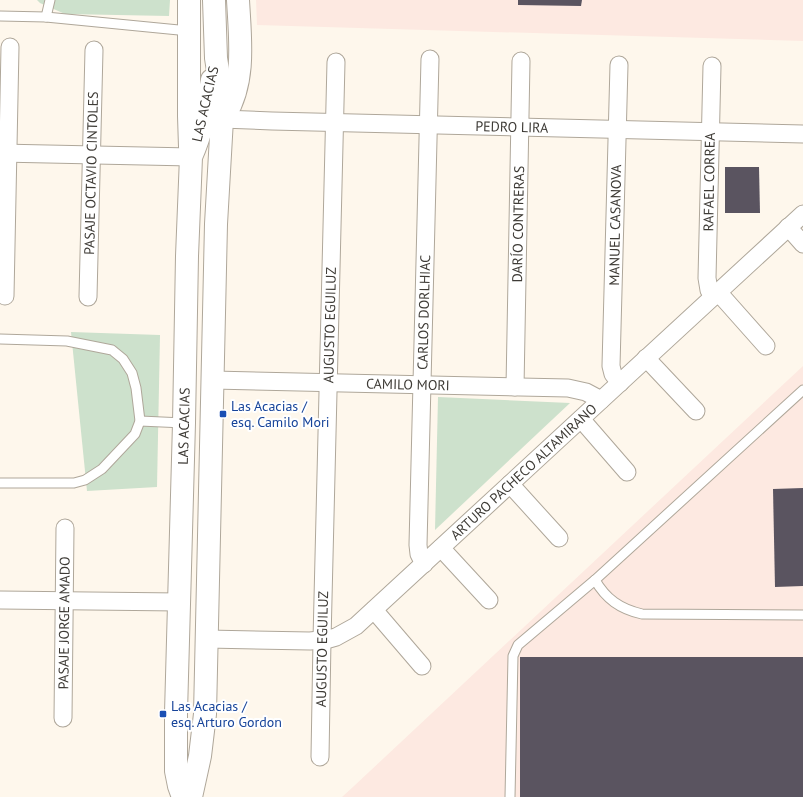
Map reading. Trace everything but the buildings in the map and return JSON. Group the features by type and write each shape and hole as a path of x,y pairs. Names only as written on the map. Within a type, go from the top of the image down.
{"main road":[{"path":"189,0 189,116 191,157 204,184 208,203 216,224"},
{"name":"LAS ACACIAS","path":"191,797 200,756 205,714 216,224 222,119 221,90 216,58 214,0"},
{"path":"222,119 232,100 238,78 240,49 238,0"},
{"name":"LAS ACACIAS","path":"183,797 176,771 176,713 184,422 186,256 191,157 204,123 216,58"},
{"path":"185,333 190,330 200,328 207,329 214,334"},
{"path":"176,713 181,716 192,718 205,714"}],"street":[{"path":"4,296 4,153 10,47"},
{"name":"PASAJE OCTAVIO CINTOLES","path":"88,297 94,50"},
{"name":"CARLOS DORLHIAC","path":"424,564 418,545 430,59"},
{"name":"DARÍO CONTRERAS","path":"515,387 521,61"},
{"name":"AUGUSTO EGUILUZ","path":"320,757 336,62"},
{"name":"MANUEL CASANOVA","path":"619,65 611,366 613,374 620,383"},
{"name":"RAFAEL CORREA","path":"712,66 707,278 709,290 715,295"},
{"name":"PEDRO LIRA","path":"222,119 803,134"},
{"path":"4,153 191,157"},
{"name":"ARTURO PACHECO ALTAMIRANO","path":"207,638 322,640 336,637 349,631 374,610 803,214"},
{"path":"788,228 803,244"},
{"path":"715,295 766,346"},
{"path":"646,358 696,411"},
{"name":"CAMILO MORI","path":"213,380 515,387 577,390 590,394 601,400"},
{"path":"580,419 627,472"},
{"path":"510,484 559,538"},
{"name":"PASAJE JORGE AMADO","path":"63,718 65,528"},
{"path":"441,548 489,600"},
{"path":"0,600 179,602"},
{"path":"374,610 422,666"}],"lane":[{"path":"46,18 50,0"},
{"path":"0,16 46,18 189,31"},
{"path":"0,339 67,341 112,350 123,359 132,373 136,388 140,420 135,434 102,469 86,480 74,483 0,483"},
{"path":"510,797 513,656 518,645 595,580 803,390"},
{"path":"140,420 184,422"},
{"path":"595,580 606,596 614,603 623,608 642,614 803,615"}],"shaded area":[{"path":"256,0 803,0 803,41 257,25"},
{"path":"803,366 803,797 342,797 354,786"}],"green space":[{"path":"37,0 170,0 169,16 65,14 40,3"},
{"path":"71,332 160,335 157,487 87,491"},
{"path":"438,397 570,403 435,530"}],"place":[{"name":"Las Acacias / esq. Camilo Mori","path":"223,414"},
{"name":"Las Acacias / esq. Arturo Gordon","path":"163,714"}]}
